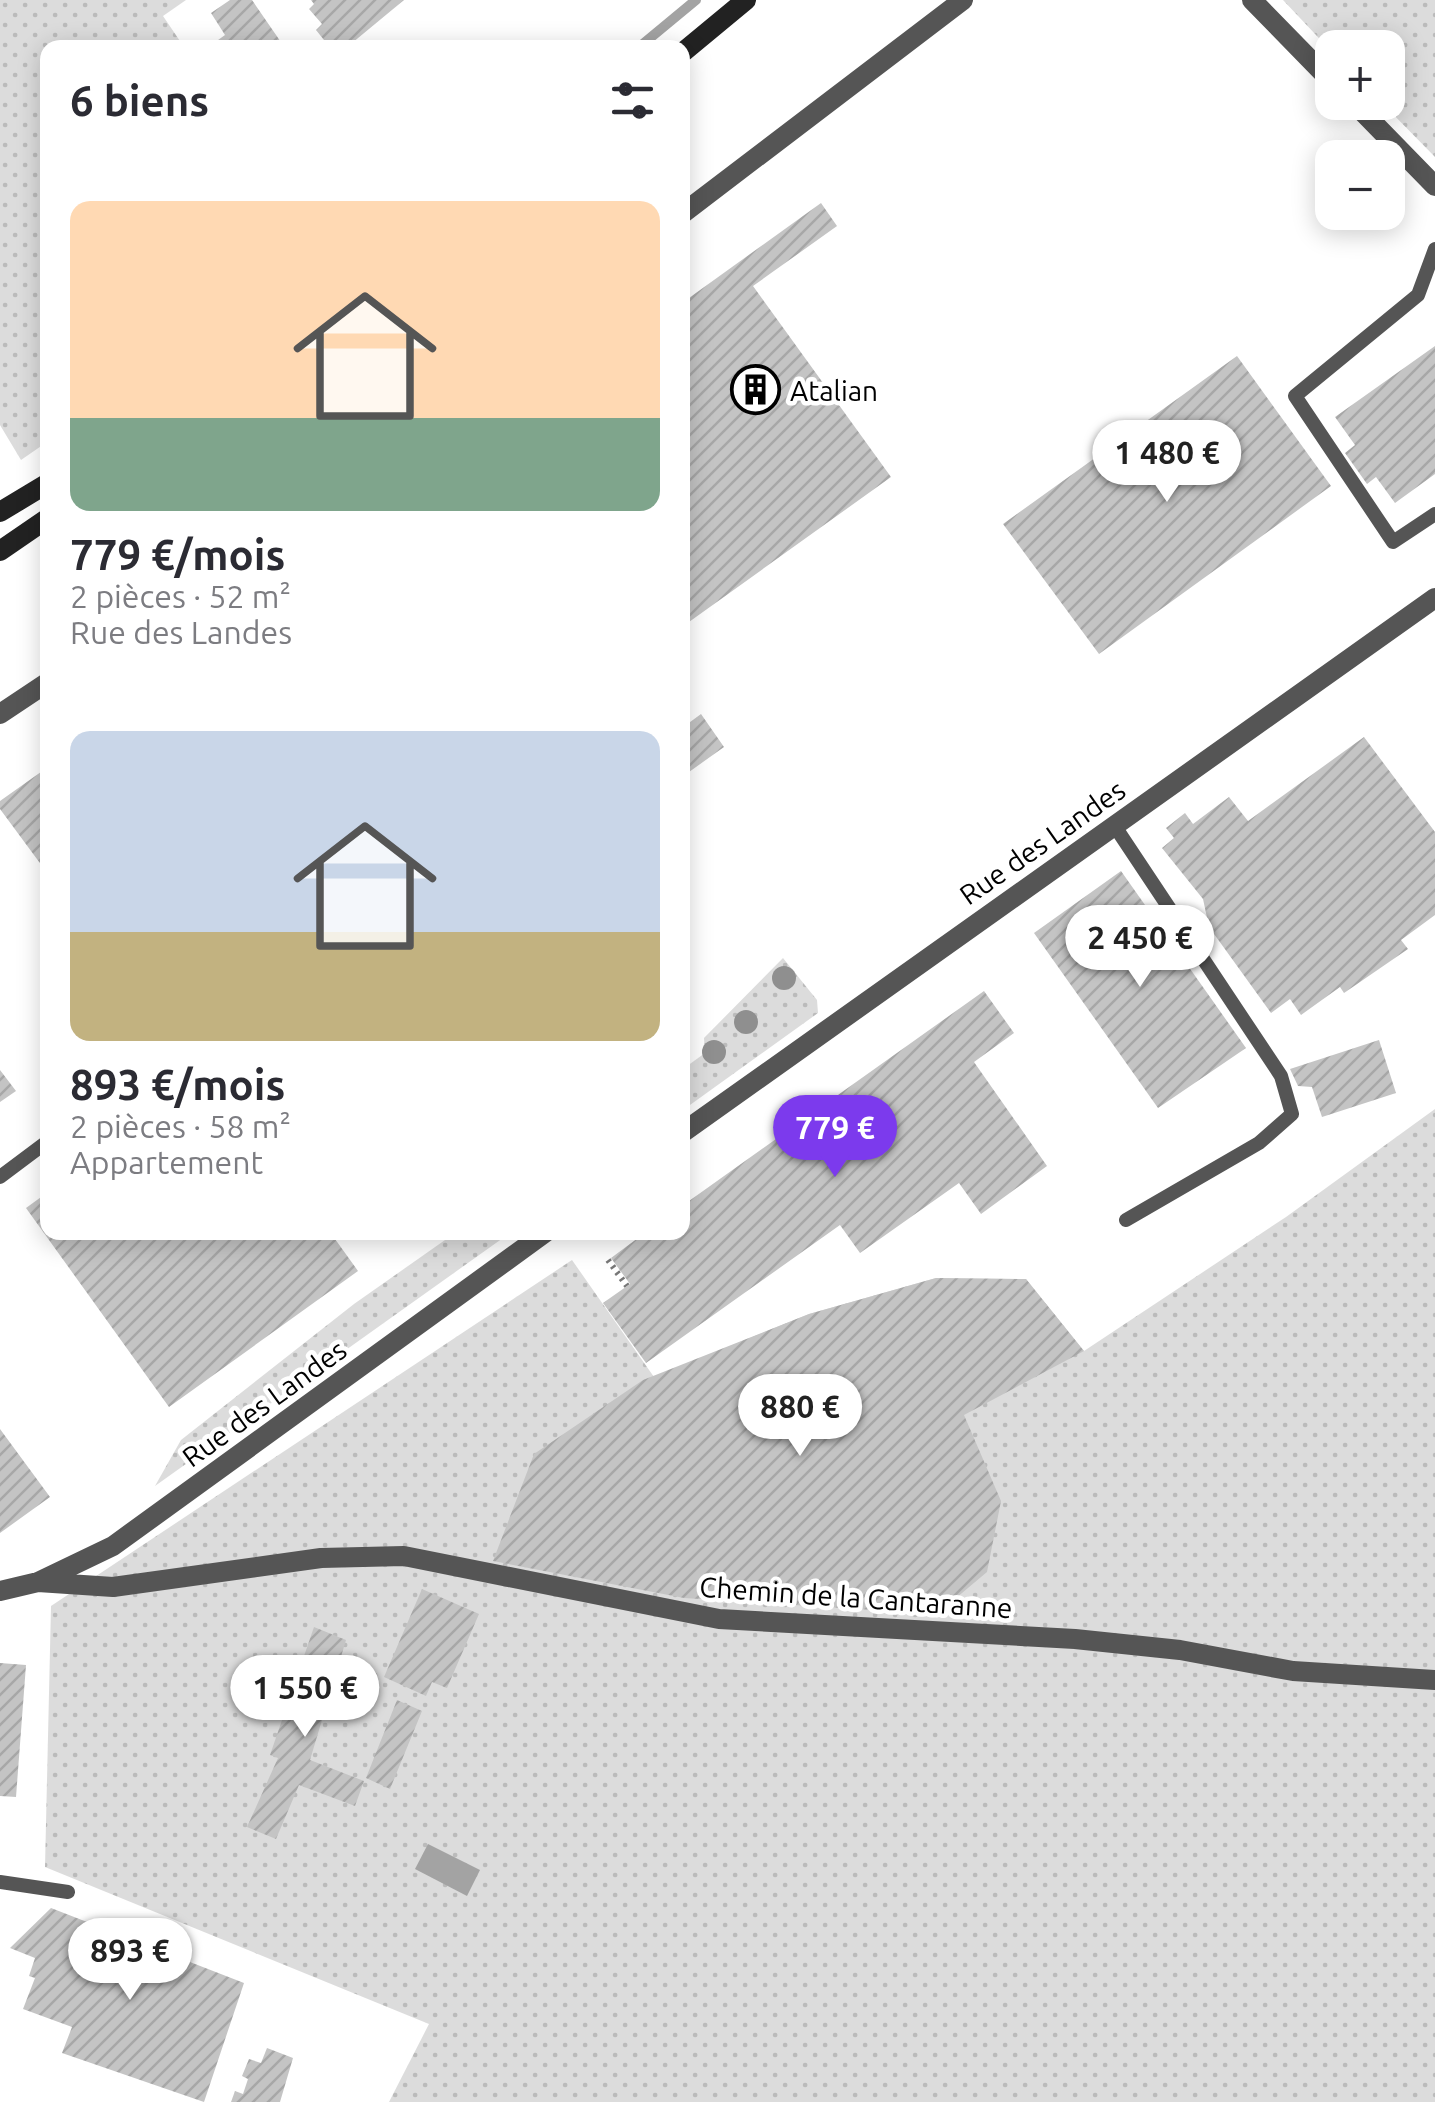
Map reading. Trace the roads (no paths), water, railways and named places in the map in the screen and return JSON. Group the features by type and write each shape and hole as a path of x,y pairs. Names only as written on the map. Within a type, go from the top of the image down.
{"main road":[{"path":"690,46 746,0"},
{"path":"0,512 40,488"},
{"path":"0,551 40,524"}],"street":[{"path":"690,208 963,0"},
{"path":"1252,0 1315,65"},
{"path":"1371,120 1435,186"},
{"name":"Rue des Landes","path":"690,1127 1435,598"},
{"path":"0,714 40,687"},
{"name":"Rue des Landes","path":"0,1591 38,1582 113,1546 535,1240"},
{"name":"Chemin de la Cantaranne","path":"38,1582 113,1586 320,1558 404,1556 718,1619 1075,1639 1180,1650 1293,1671 1435,1680"}],"lane":[{"path":"1435,250 1418,294 1296,396 1393,542 1435,514"},
{"path":"1418,294 1435,294"},
{"path":"1114,825 1281,1076 1292,1114 1259,1144 1126,1220"},
{"path":"0,1177 40,1147"},
{"path":"0,1882 68,1892"}],"waterway":[{"path":"648,40 696,0"}],"place":[{"name":"Atalian","path":"755,390"}]}
